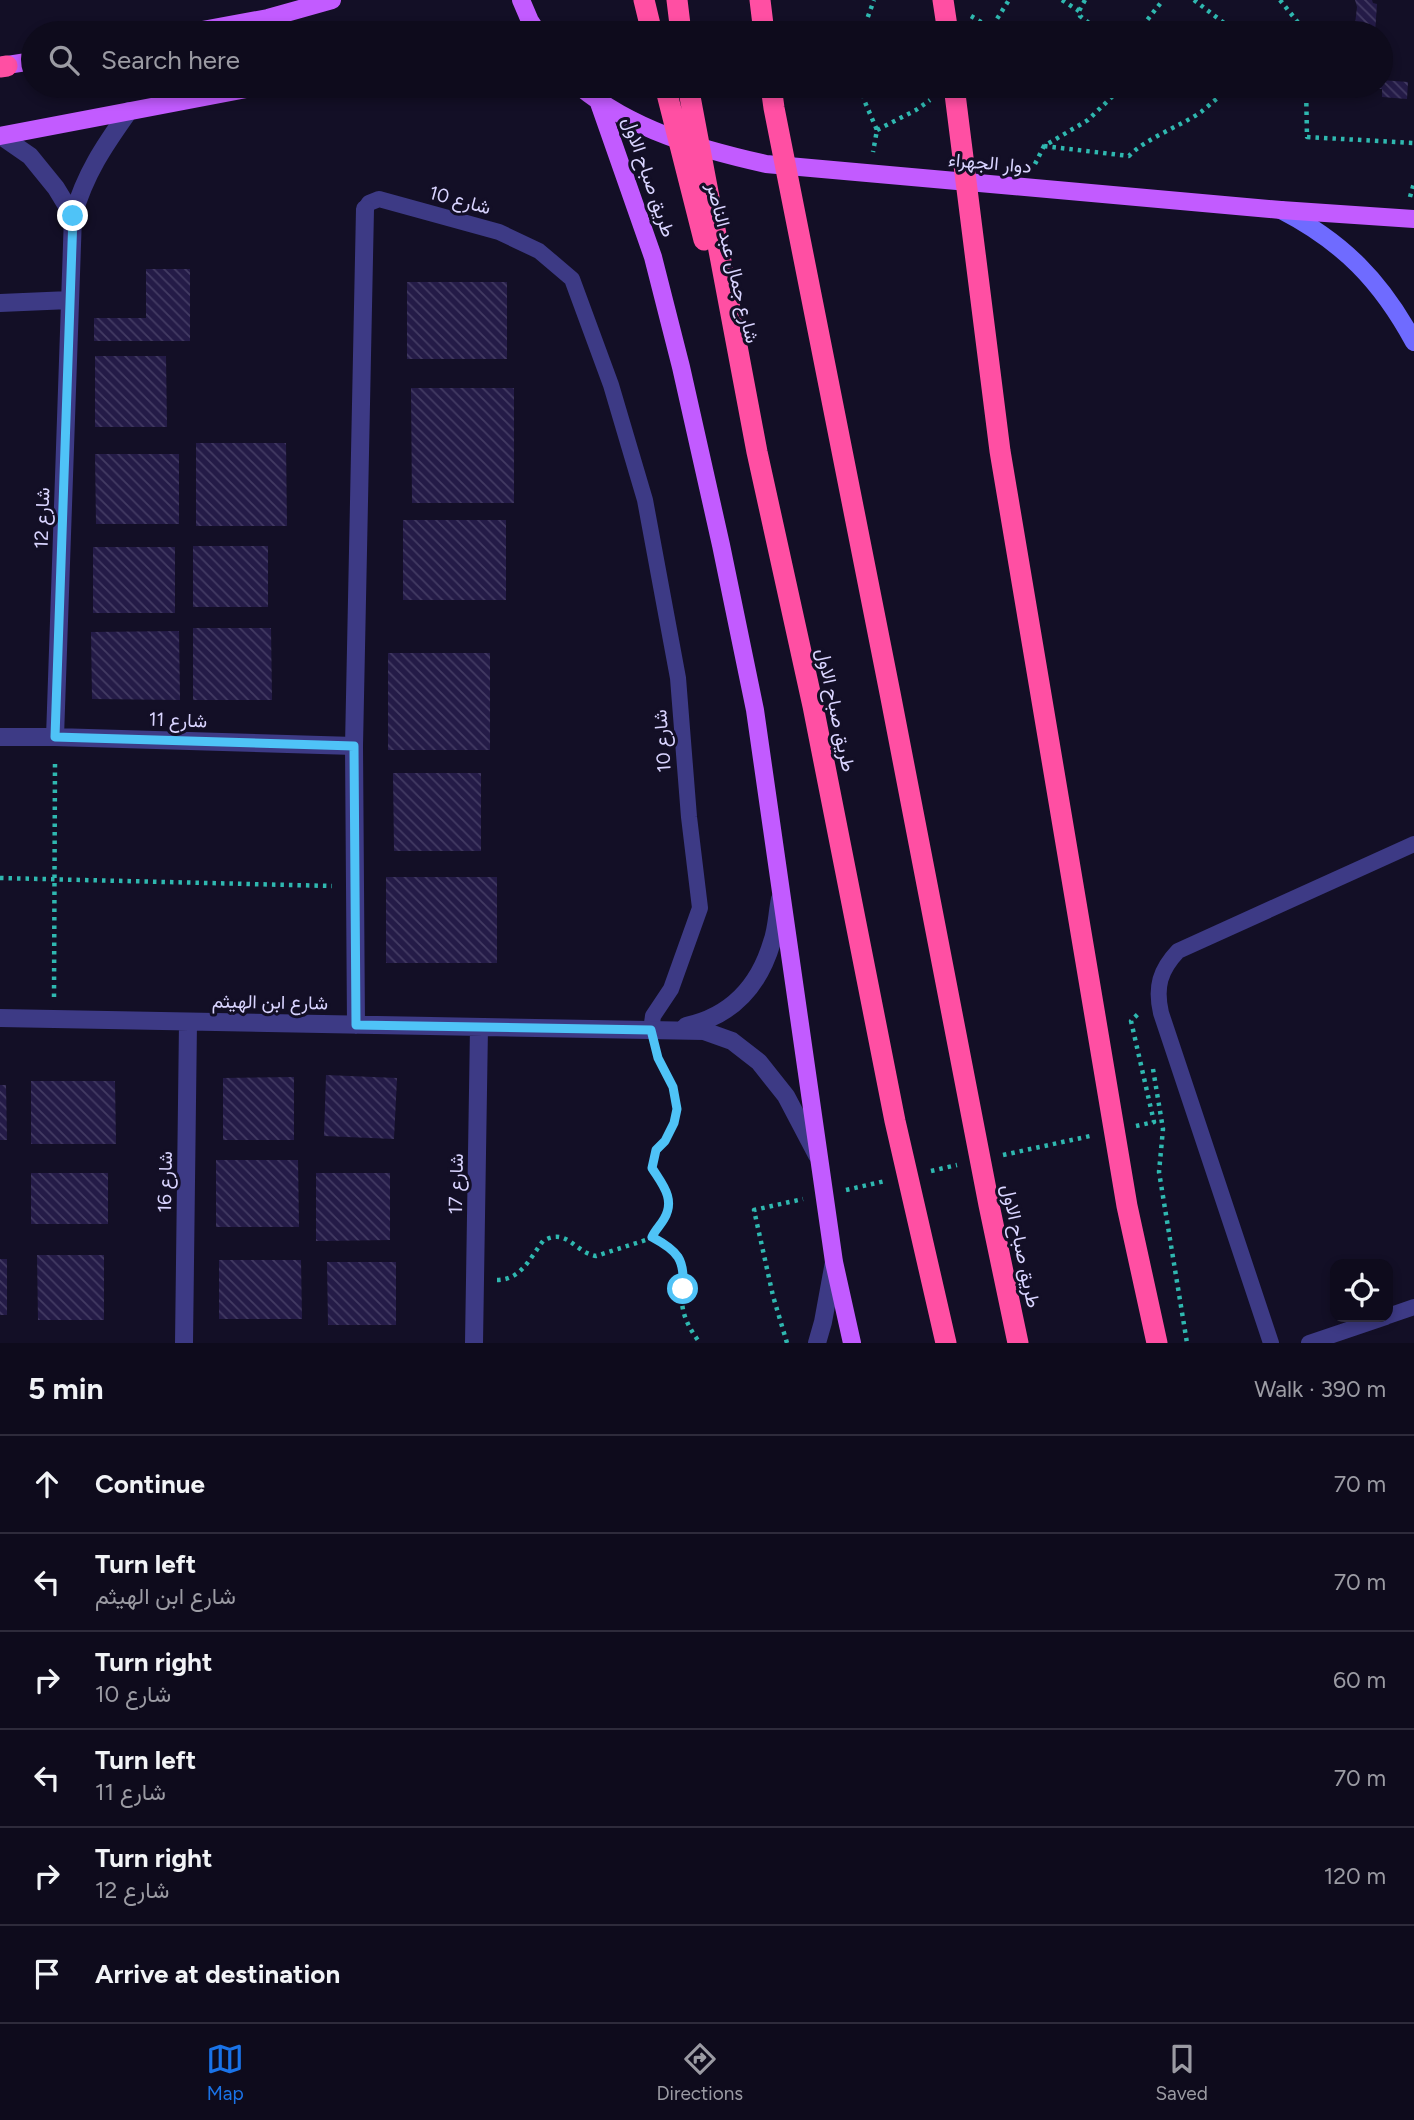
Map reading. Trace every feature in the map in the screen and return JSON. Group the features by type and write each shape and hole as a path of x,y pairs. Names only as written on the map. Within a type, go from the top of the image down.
{"highway":[{"path":"644,0 649,21"},
{"path":"677,0 680,21"},
{"path":"760,0 763,21"},
{"path":"943,0 946,21"},
{"name":"شارع جمال عبد الناصر","path":"668,98 757,452"},
{"name":"طريق صباح الاول","path":"690,98 757,452 813,706 895,1121 946,1343"},
{"name":"طريق صباح الاول","path":"773,98 1018,1343"},
{"path":"947,98 1000,451 1127,1206 1157,1343"}],"main road":[{"path":"252,21 332,0"},
{"path":"521,0 530,21"},
{"path":"2,66 21,63"},
{"path":"0,136 198,98"},
{"name":"دوار الجهراء","path":"595,98 614,111 662,135 713,152 766,164 1281,210 1414,219"},
{"name":"طريق صباح الاول","path":"598,100 653,257 684,379 755,710 834,1262 852,1343"},
{"path":"1281,210 1313,226 1350,256 1378,285 1414,342"}],"street":[{"name":"شارع 12","path":"55,737 73,216 79,194 97,155 129,111"},
{"path":"0,136 37,163 73,216"},
{"name":"شارع 10","path":"356,1025 354,746 365,209"},
{"path":"0,303 70,300"},
{"name":"شارع 11","path":"0,737 354,746"},
{"name":"شارع ابن الهيثم","path":"658,1030 703,1022 721,1014 742,997 761,974 773,940 781,891"},
{"name":"شارع ابن الهيثم","path":"0,1018 704,1031 732,1041 760,1062 786,1096 819,1158"},
{"name":"شارع 16","path":"184,1343 188,1021"},
{"name":"شارع 17","path":"474,1343 479,1027"},
{"path":"817,1343 834,1262"}],"lane":[{"name":"شارع 10","path":"365,209 369,203 379,199 499,232 539,251 572,279 611,385 645,500 678,678 688,817 700,908 671,989 653,1016 658,1030"},
{"path":"1271,1343 1161,1013 1158,984 1162,972 1178,951 1414,844"},
{"path":"1393,1314 1414,1307"},
{"path":"1309,1343 1370,1322"}],"path":[{"path":"866,21 874,0"},
{"path":"996,21 1009,0"},
{"path":"1062,0 1079,11 1080,16 1086,21"},
{"path":"1079,11 1085,0"},
{"path":"1146,21 1163,0"},
{"path":"1194,0 1221,21"},
{"path":"1280,0 1295,21"},
{"path":"864,98 877,131 934,98"},
{"path":"1024,187 1044,146 1088,120 1111,98"},
{"path":"1044,146 1129,156 1137,148 1188,121 1220,98"},
{"path":"1306,98 1307,136 1414,143"},
{"path":"54,1019 55,737"},
{"path":"0,878 355,886"},
{"path":"1131,1021 1154,1122"},
{"path":"475,1280 507,1280 517,1275 543,1241 549,1238 565,1237 588,1254 596,1256 652,1237 665,1218 669,1206 667,1192 652,1168 656,1150 665,1141 674,1123 677,1109 673,1087 658,1058 658,1030"},
{"path":"1152,1062 1163,1129 1158,1172 1187,1343"},
{"path":"754,1210 773,1296 787,1343"},
{"path":"652,1237 668,1246 678,1256 684,1270 682,1304 688,1325 700,1343"}],"building":[{"path":"1355,0 1372,0 1377,4 1376,21 1355,21"},
{"path":"1393,81 1408,82 1407,99 1393,98"},
{"path":"146,269 190,269 190,341 94,341 94,318 146,318"},
{"path":"407,282 507,282 507,359 407,359"},
{"path":"95,356 166,356 167,427 95,427"},
{"path":"411,388 514,388 514,503 412,503"},
{"path":"196,443 286,443 287,526 196,526"},
{"path":"95,454 179,454 179,524 96,524"},
{"path":"403,520 506,520 506,600 403,600"},
{"path":"193,546 268,546 268,607 193,607"},
{"path":"93,547 175,547 175,613 93,613"},
{"path":"193,628 271,628 272,700 193,700"},
{"path":"179,631 180,700 92,699 91,632"},
{"path":"388,653 490,653 490,750 388,750"},
{"path":"393,773 481,773 481,851 394,851"},
{"path":"386,877 497,877 497,963 386,963"},
{"path":"326,1075 397,1078 394,1139 324,1136"},
{"path":"294,1077 294,1140 223,1140 223,1078"},
{"path":"31,1081 115,1081 116,1144 31,1144"},
{"path":"0,1085 6,1085 7,1140 0,1140"},
{"path":"216,1160 298,1160 299,1227 216,1227"},
{"path":"31,1173 108,1173 108,1224 31,1224"},
{"path":"316,1173 390,1173 390,1240 316,1241"},
{"path":"37,1255 104,1255 104,1320 38,1320"},
{"path":"0,1259 7,1259 7,1315 0,1315"},
{"path":"219,1260 301,1260 302,1319 219,1319"},
{"path":"327,1262 396,1262 396,1325 328,1325"}],"route":[{"path":"73,216 55,737 354,746 356,1025 651,1030 658,1058 673,1087 677,1109 674,1123 665,1141 656,1150 652,1168 667,1192 669,1206 665,1218 652,1237 668,1246 678,1256 684,1270 683,1289"}]}
